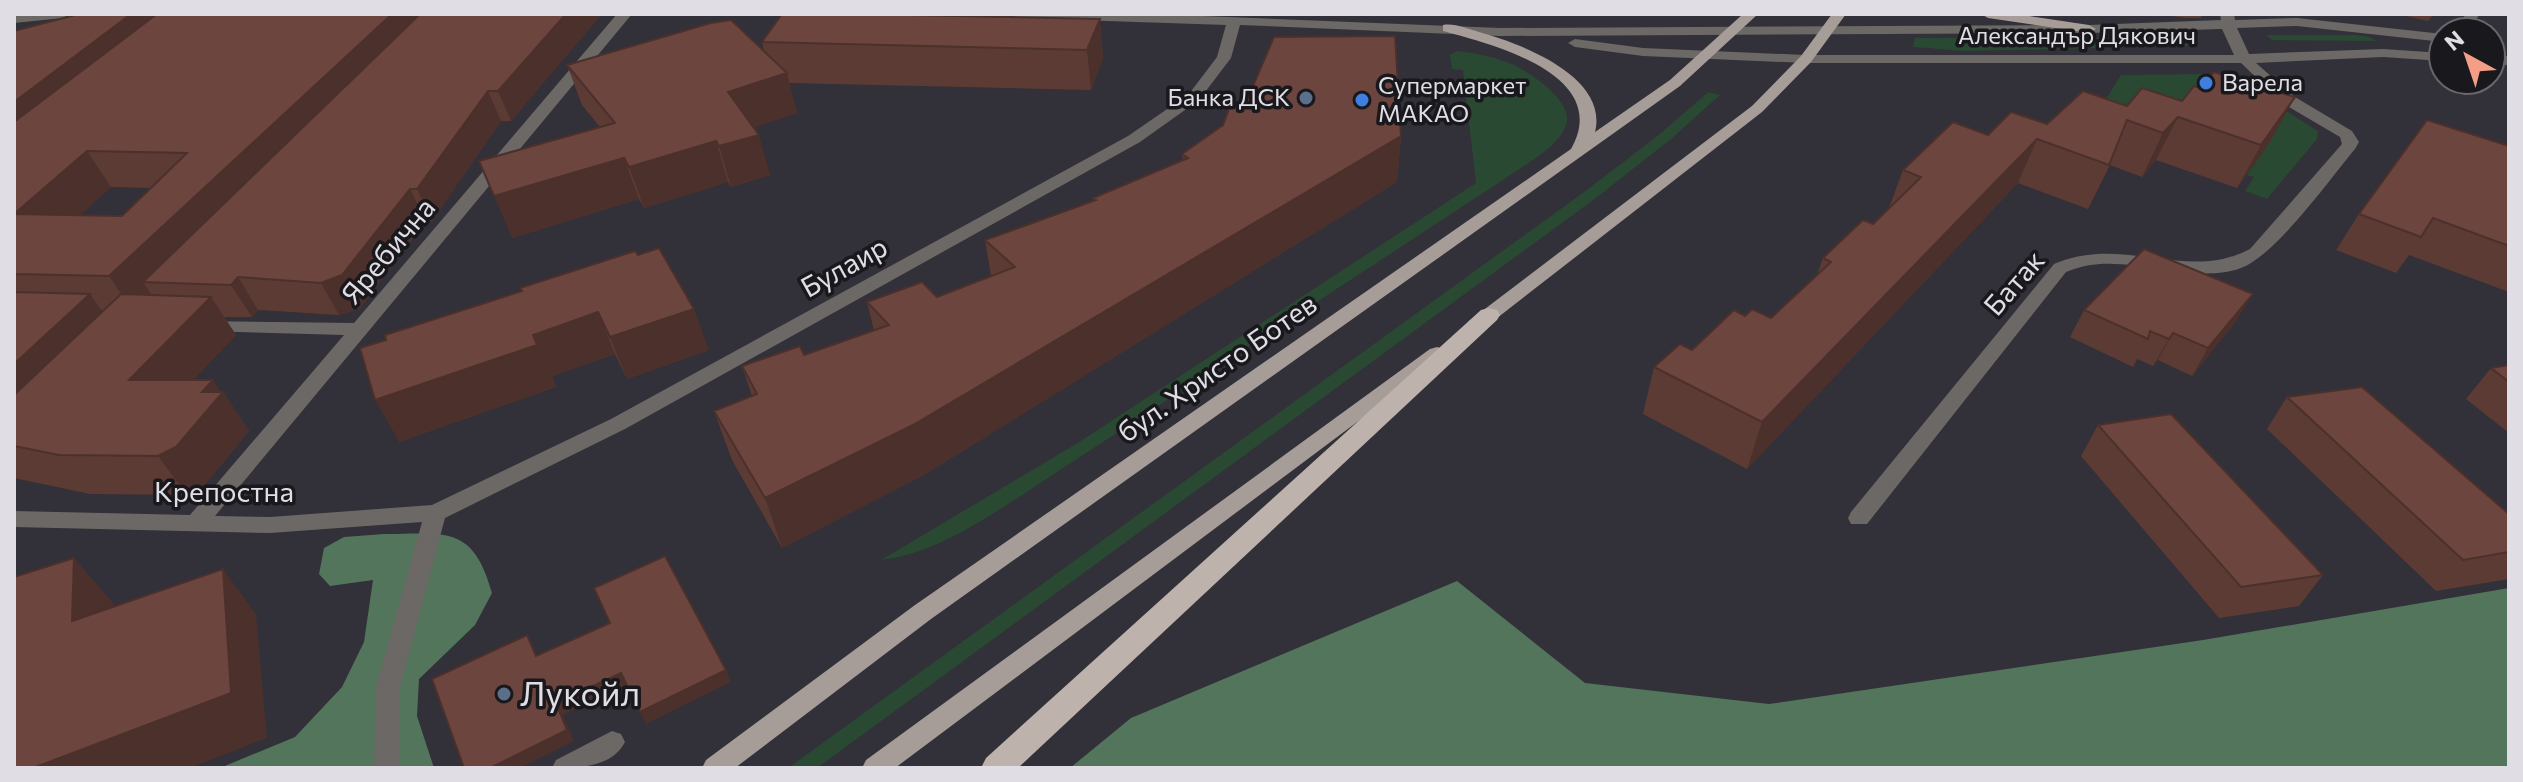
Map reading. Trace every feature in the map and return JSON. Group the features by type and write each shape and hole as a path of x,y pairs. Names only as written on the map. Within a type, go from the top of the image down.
{"highway":[{"path":"997,768 1489,315"}],"main road":[{"name":"бул. Христо Ботев","path":"715,768 923,612 1675,83 1751,14"},
{"path":"875,768 1489,315 1723,137 1757,109 1806,59 1839,14"},
{"path":"1988,14 2089,29"},
{"path":"1448,28 1507,45 1540,58 1561,72 1583,100 1591,118 1589,133 1576,153"}],"street":[{"path":"14,19 63,14"},
{"name":"Яребична","path":"195,524 625,14"},
{"path":"1017,14 1234,21 1406,20 1448,28 1500,32"},
{"name":"Александър Дякович","path":"1500,32 2089,29 2227,19 2297,22 2427,36"},
{"name":"Батак","path":"1859,518 2060,268 2077,259 2090,258 2214,268 2238,265 2256,253 2349,146 2351,142 2346,134 2275,89 2242,58 2227,19"},
{"name":"Булаир","path":"435,513 618,424 1134,139 1194,97 1224,58 1234,21"},
{"name":"Александър Дякович","path":"1500,32 1643,52 1806,59 2242,58 2383,53 2427,56"},
{"path":"189,324 359,329"},
{"path":"387,768 388,687 435,513"},
{"name":"Крепостна","path":"14,519 270,525 435,513"},
{"path":"565,768 612,742"}],"green space":[{"path":"2266,35 2356,35 2377,41 2272,40"},
{"path":"2178,37 2189,46 1963,51 1913,47 1915,38"},
{"path":"1457,51 1507,62 1545,86 1562,103 1566,112 1567,121 1558,139 1530,162 998,511 933,546 881,560 1076,444 1476,183 1463,70 1452,69 1450,55"},
{"path":"2212,74 2236,79 2318,131 2317,139 2267,199 2245,191 2254,177 2247,175 2271,140 2089,126 2121,75"},
{"path":"1708,92 1720,95 1671,139 1596,198 817,768 788,768 1584,192 1660,134"},
{"path":"440,534 466,544 476,555 492,593 475,625 419,679 417,716 434,768 220,768 295,737 342,687 364,642 373,580 330,586 319,574 324,548 344,537"},
{"path":"1457,581 1585,683 1769,704 2203,640 2509,588 2509,768 1070,768 1131,718"}],"building":[{"path":"79,14 131,14 14,102 14,31"},
{"path":"157,14 392,14 109,276 14,274 14,214 14,122","holes":["87,151 187,153 122,216 14,214"]},
{"path":"420,14 566,14 498,91 488,91 417,189 410,189 342,275 321,283 238,277 231,285 143,282"},
{"path":"782,14 1100,19 1087,50 762,42"},
{"path":"731,20 787,73 728,92 759,135 719,146 716,141 629,167 624,158 494,196 479,161 615,123 567,65"},
{"path":"1395,36 1401,136 913,425 765,498 714,411 757,394 742,366 800,346 804,355 889,325 867,302 922,282 937,297 1015,267 985,240 1096,200 1093,198 1188,158 1182,154 1223,125 1230,106 1244,107 1274,37"},
{"path":"2214,72 2295,97 2261,145 2178,117 2163,133 2127,120 2109,165 2037,139 1762,422 1654,367 1680,344 1692,350 1734,310 1745,316 1752,309 1771,318 1831,262 1823,258 1863,220 1873,224 1921,177 1903,170 1953,122 1988,135 2011,112 2047,124 2083,91 2127,106 2142,88 2182,101 2194,86 2200,88"},
{"path":"2427,120 2509,146 2509,246 2433,218 2421,237 2359,214"},
{"path":"659,248 694,309 610,337 598,312 533,335 537,345 375,400 360,348 386,340 385,335 522,291 520,288 635,251 638,255"},
{"path":"2144,249 2253,294 2208,348 2173,333 2169,339 2150,331 2148,339 2084,310"},
{"path":"14,292 90,294 14,364"},
{"path":"121,294 211,297 129,380 213,380 202,392 223,392 176,447 158,456 59,455 14,446 14,395"},
{"path":"2509,365 2509,382 2491,368"},
{"path":"2362,387 2509,514 2509,552 2463,560 2287,397"},
{"path":"2171,414 2323,575 2241,587 2098,425"},
{"path":"665,556 726,670 640,712 621,673 556,703 567,730 490,768 464,768 432,679 527,635 536,656 610,623 594,588"},
{"path":"74,558 72,621 223,569 231,693 33,768 14,768 14,577"}],"place":[{"name":"Варела","path":"2206,83"},
{"name":"Банка ДСК","path":"1306,98"},
{"name":"Супермаркет МАКАО","path":"1362,100"},
{"name":"Лукойл","path":"504,694"}]}
